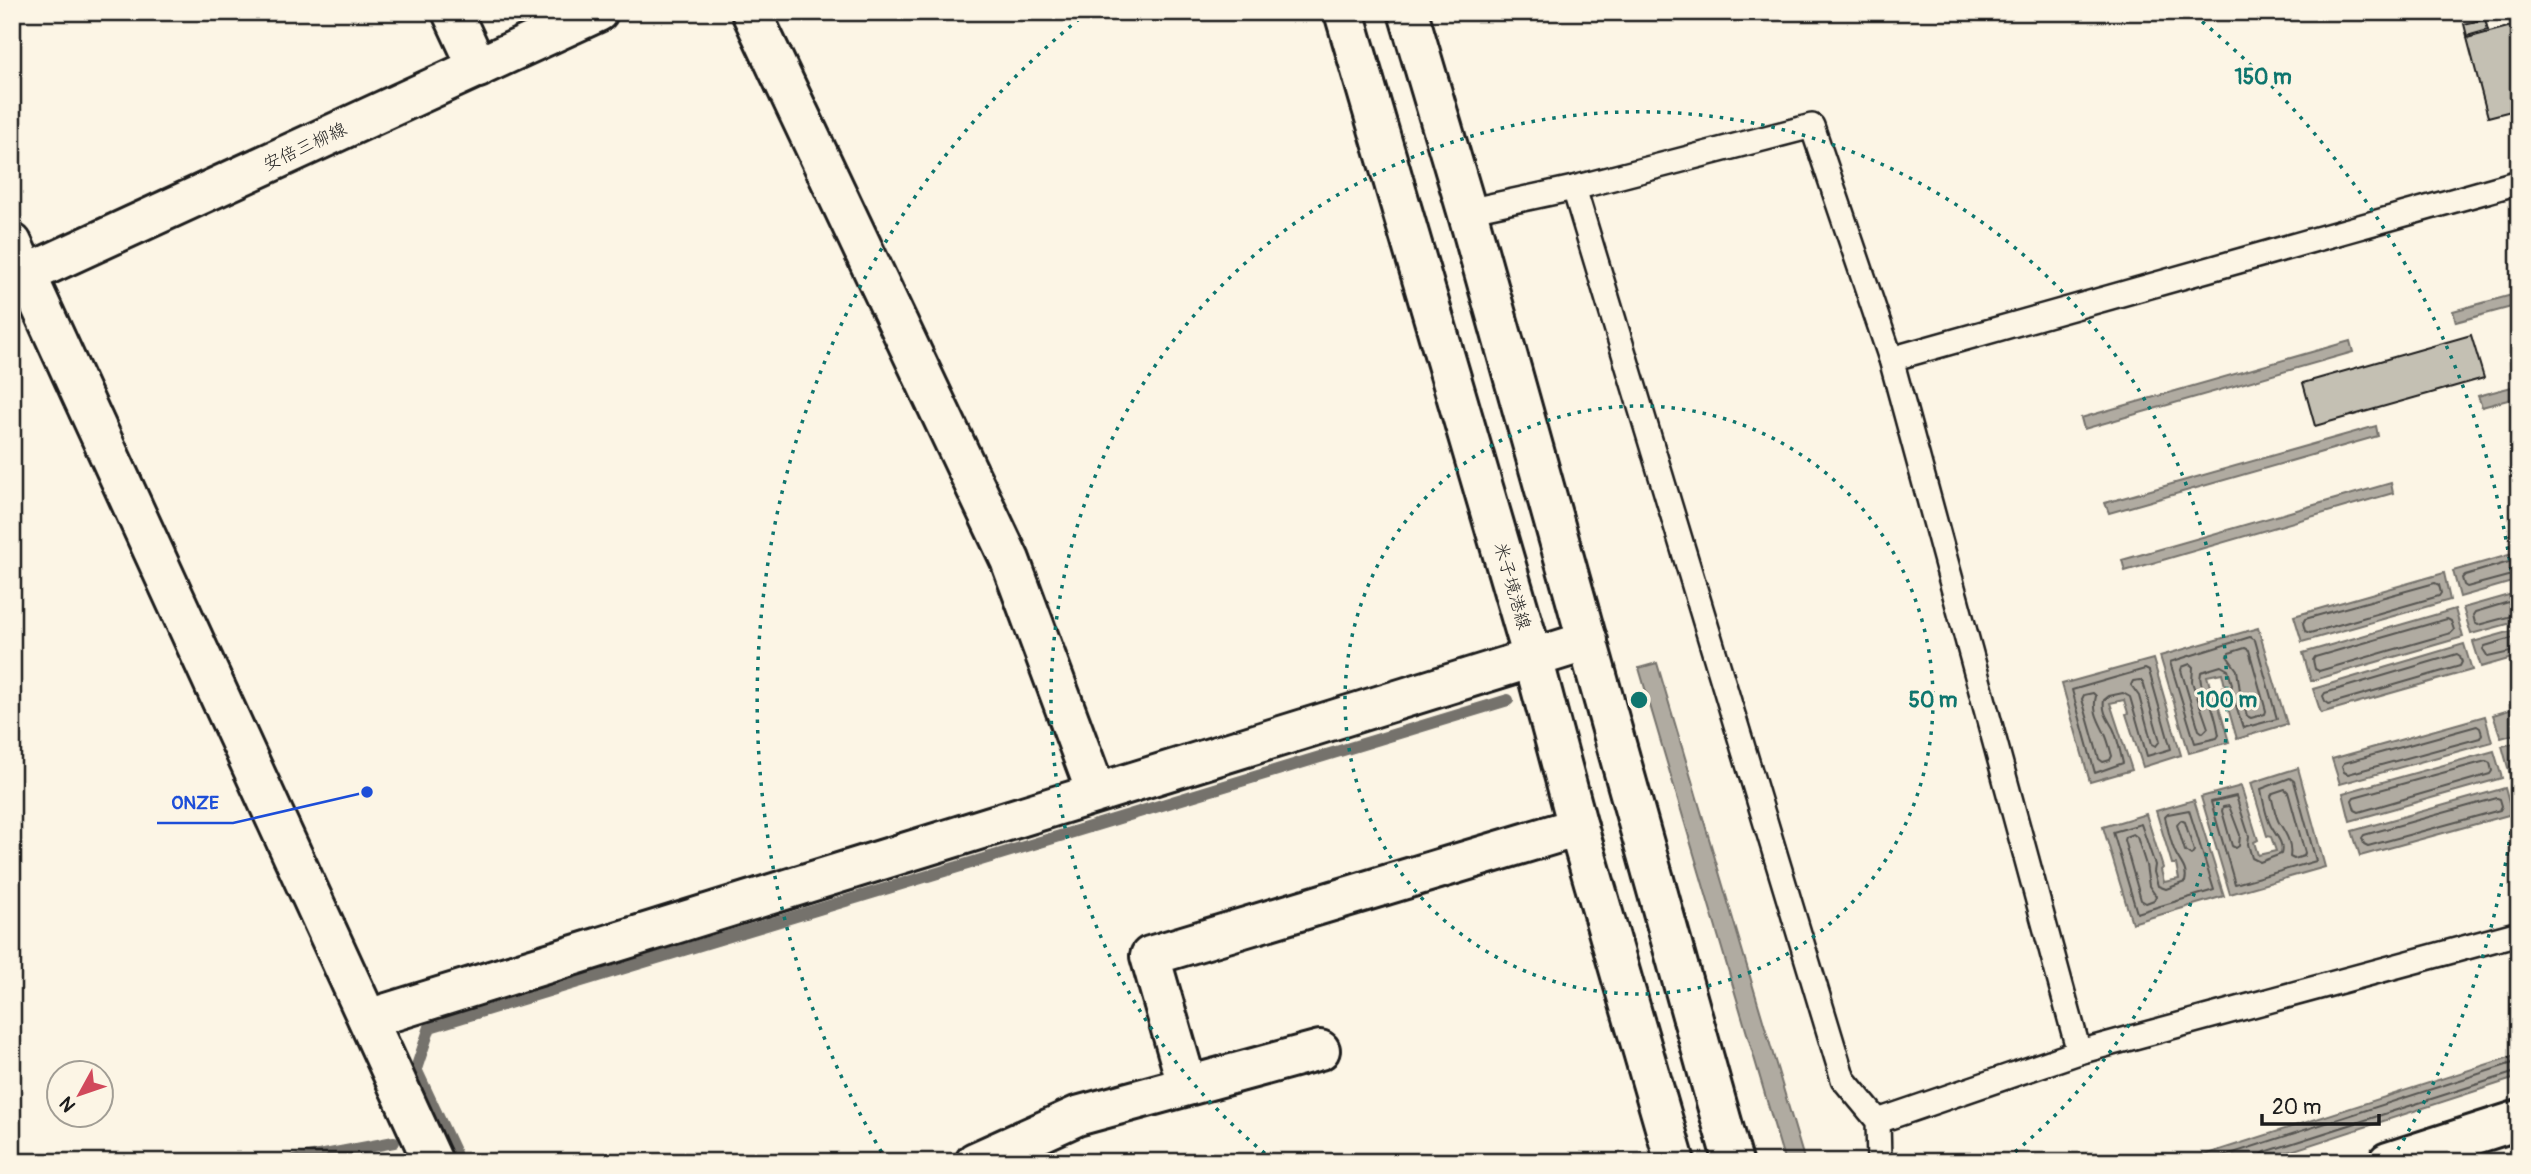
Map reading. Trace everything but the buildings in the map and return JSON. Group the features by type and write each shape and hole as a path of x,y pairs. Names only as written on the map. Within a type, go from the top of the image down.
{"street":[{"path":"452,12 478,68"},
{"name":"安倍三柳線","path":"17,266 478,68 598,12"},
{"path":"751,12 1010,560 1096,792"},
{"name":"米子境港線","path":"1344,12 1675,1162"},
{"path":"1408,12 1467,211 1733,1162"},
{"path":"17,266 433,1162"},
{"path":"368,1019 1588,641"},
{"path":"1187,1085 1150,956 1578,827"},
{"path":"975,1162 1077,1116 1320,1050"},
{"path":"2388,1162 2519,1120"}],"lane":[{"path":"1467,211 1574,188 1812,126 1891,359 2079,1052"},
{"path":"1891,359 2519,182"},
{"path":"1574,188 1843,1079 1878,1121 1879,1162"},
{"path":"1878,1121 2079,1052 2519,933"}],"water":[{"path":"2519,293 2519,305 2456,322 2453,311"},
{"path":"2350,341 2353,352 2084,429 2081,418"},
{"path":"2519,385 2519,397 2482,407 2478,396"},
{"path":"2376,426 2378,436 2109,513 2105,503"},
{"path":"2391,483 2393,493 2125,571 2122,560"},
{"path":"2519,552 2519,580 2460,597 2453,571"},
{"path":"2444,573 2450,600 2302,642 2294,616"},
{"path":"2519,592 2519,621 2471,634 2463,608"},
{"path":"2455,609 2463,637 2311,681 2303,653"},
{"path":"2258,628 2287,724 2237,739 2222,687 2225,686 2222,673 2207,676 2211,690 2214,690 2229,742 2189,753 2160,656"},
{"path":"2519,629 2519,656 2481,667 2473,642"},
{"path":"2464,644 2472,670 2321,713 2313,689"},
{"path":"2153,659 2181,755 2143,767 2124,700 2110,703 2132,770 2090,782 2062,684"},
{"path":"1657,663 1805,1162 1785,1162 1639,668"},
{"path":"2519,707 2519,733 2501,738 2493,715"},
{"path":"2485,716 2492,742 2340,784 2332,759"},
{"path":"2519,742 2519,772 2510,775 2502,746"},
{"path":"2494,751 2502,778 2350,821 2343,793"},
{"path":"2298,768 2325,867 2230,894 2201,797 2241,786 2258,840 2254,842 2258,855 2276,851 2271,837 2267,836 2251,783"},
{"path":"2505,788 2512,814 2360,856 2352,831"},
{"path":"2194,800 2224,896 2132,923 2103,827 2146,814 2163,868 2161,870 2164,882 2179,879 2156,811"},
{"path":"2519,1054 2519,1077 2257,1162 2182,1162"}],"waterway":[{"path":"455,1153 416,1069 430,1027 1508,700"},
{"path":"287,1162 394,1142"}],"place":[{"name":"ONZE","path":"367,792"}]}
